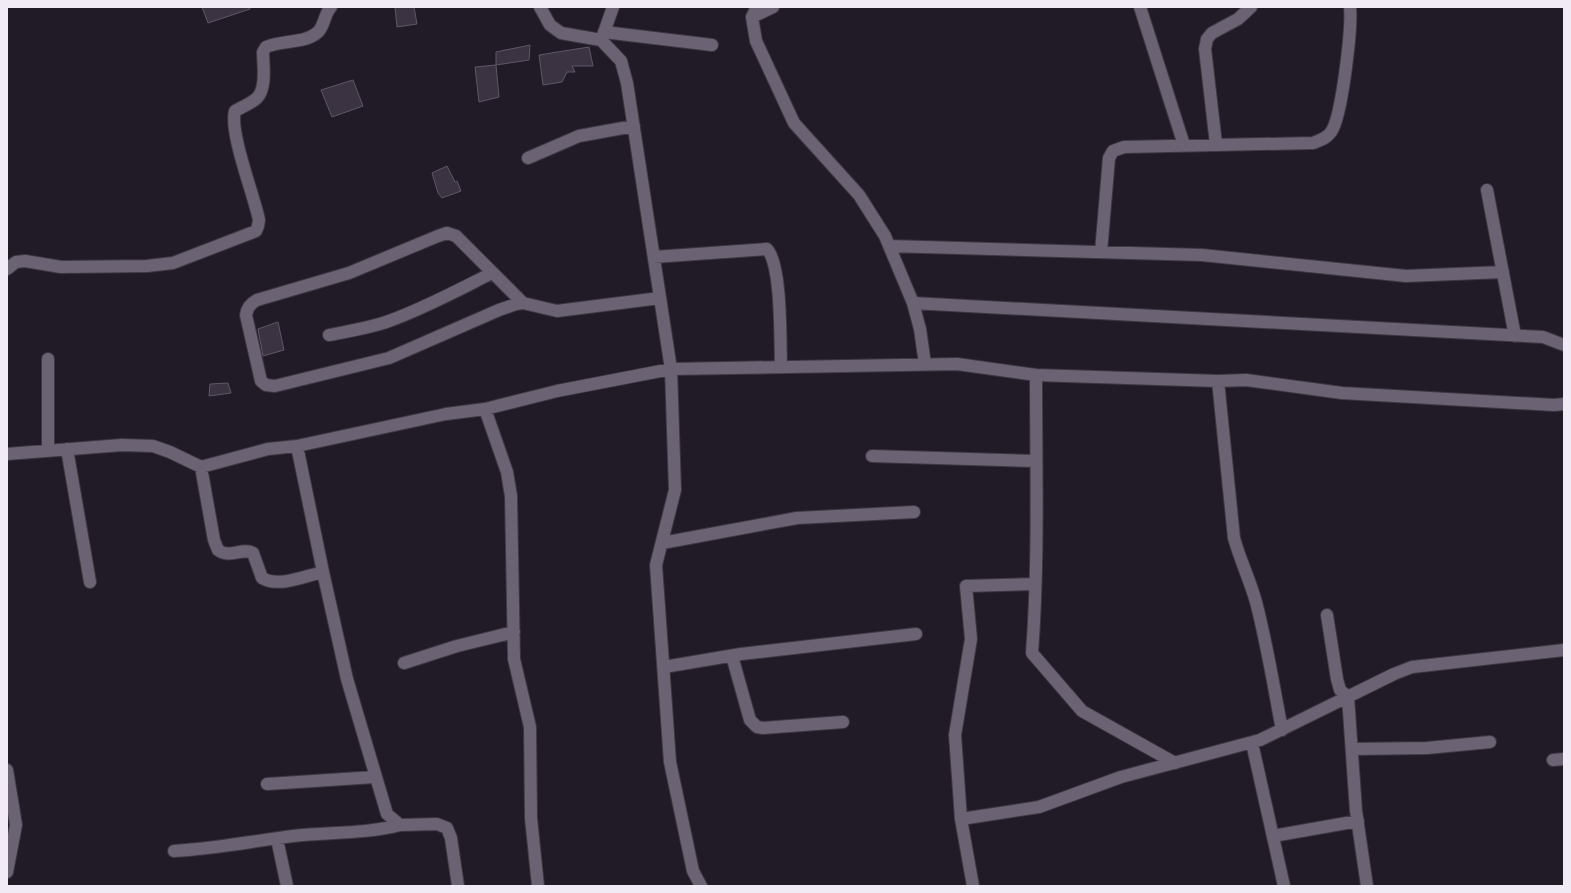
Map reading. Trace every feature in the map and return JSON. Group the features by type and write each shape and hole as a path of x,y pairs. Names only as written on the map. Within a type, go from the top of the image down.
{"street":[{"path":"7,269 16,262 25,261 61,267 147,266 173,263 256,231 259,220 237,137 233,118 235,111 256,99 260,94 262,86 263,52 266,47 313,35 322,27 326,12 331,7"},
{"path":"540,7 550,25 561,33 712,45"},
{"path":"603,36 613,7"},
{"path":"773,7 754,12 756,41 794,123 859,195 889,246 913,303 920,329 925,364"},
{"path":"1140,7 1184,145"},
{"path":"1216,144 1205,49 1207,39 1212,33 1238,19 1252,7"},
{"path":"1101,252 1109,158 1113,151 1124,147 1313,143 1325,139 1332,131 1337,114 1350,38 1350,7"},
{"path":"603,36 621,61 627,83 671,368 675,490 656,565 670,762 693,871 701,886"},
{"path":"528,158 579,136 634,126"},
{"path":"1487,190 1515,336"},
{"path":"523,303 456,236 447,233 349,273 257,300 246,309 246,315 261,381 266,385 275,386 389,358 499,310 523,303 557,311 660,298"},
{"path":"889,246 1202,255 1406,276 1503,272"},
{"path":"654,257 767,249 772,255 777,274 781,366"},
{"path":"329,335 367,328 388,322 415,311 492,273"},
{"path":"913,303 1543,337 1564,345"},
{"path":"48,359 48,451"},
{"path":"7,454 122,445 152,446 170,452 201,467 268,450 297,446 446,414 484,409 556,391 671,368 957,364 1036,375 1218,381 1246,380 1342,394 1554,405 1564,404"},
{"path":"1036,375 1035,584 1032,653 1082,711 1175,763"},
{"path":"1218,381 1234,538 1239,559 1255,599 1263,628 1282,730"},
{"path":"484,409 507,472 510,491 514,660 530,727 531,818 538,886"},
{"path":"297,446 323,572 348,679 375,777 387,814 400,825"},
{"path":"67,449 90,582"},
{"path":"872,456 1036,461"},
{"path":"201,467 214,540 218,550 230,554 244,550 253,553 262,578 270,582 278,582 323,572"},
{"path":"662,543 797,518 914,512"},
{"path":"973,886 960,819 955,736 972,639 966,586 1035,584"},
{"path":"1327,615 1340,690 1348,697 1358,821 1367,886"},
{"path":"404,663 457,646 514,632"},
{"path":"664,667 732,656 916,634"},
{"path":"960,819 1039,807 1121,777 1252,743 1282,730 1394,674 1412,667 1564,650"},
{"path":"732,656 750,720 758,728 843,722"},
{"path":"1352,749 1427,748 1490,742"},
{"path":"1252,743 1284,886"},
{"path":"7,770 16,825 7,872"},
{"path":"267,784 375,777"},
{"path":"1273,836 1358,821"},
{"path":"174,851 227,847 277,839 378,830 400,825 437,824 447,828 451,838 458,886"},
{"path":"277,839 287,886"}],"building":[{"path":"202,7 250,7 250,9 208,23"},
{"path":"395,7 414,7 417,24 397,27"},
{"path":"530,45 529,60 496,65 496,52"},
{"path":"589,47 593,66 572,66 575,72 567,72 562,82 543,85 539,55"},
{"path":"496,65 499,97 479,102 475,67"},
{"path":"353,80 363,106 332,117 321,90"},
{"path":"447,166 455,182 457,181 461,191 442,198 438,193 432,173"},
{"path":"278,322 284,350 263,356 258,329"},
{"path":"228,383 231,393 209,396 210,384"}]}
